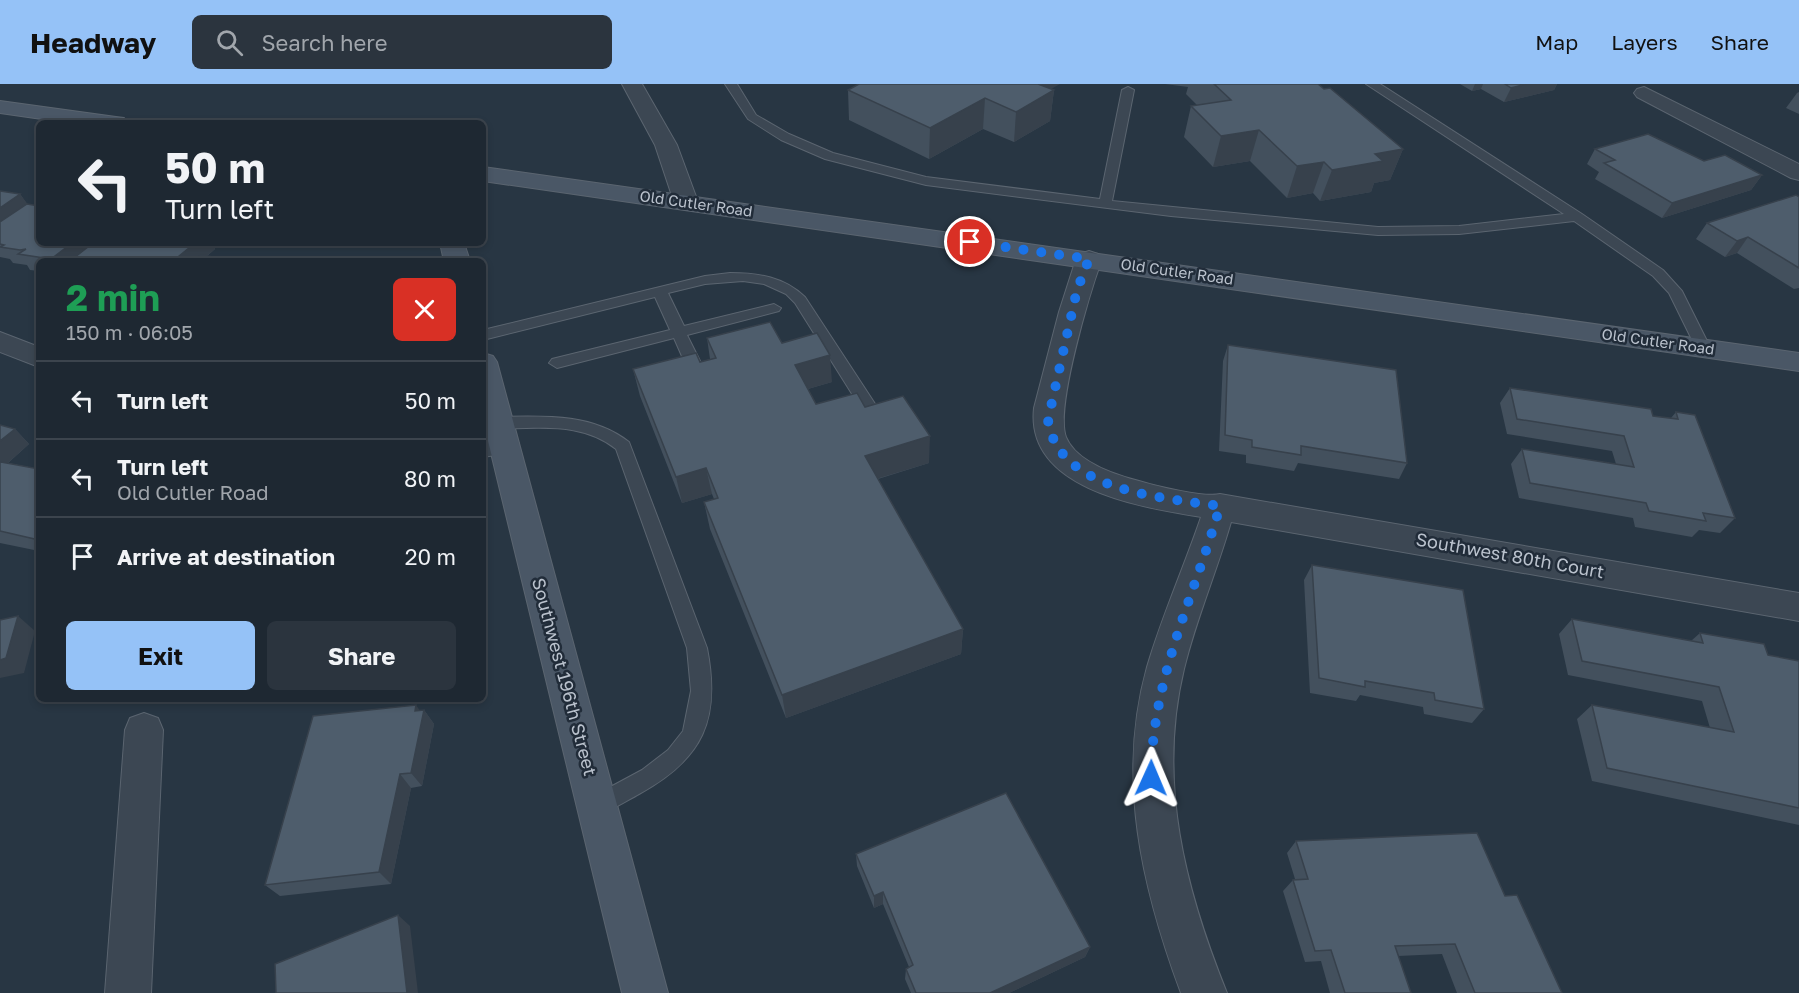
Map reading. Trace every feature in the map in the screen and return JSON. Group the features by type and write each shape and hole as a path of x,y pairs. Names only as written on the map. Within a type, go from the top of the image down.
{"main road":[{"path":"0,107 94,120"},
{"name":"Old Cutler Road","path":"486,174 1799,362"},
{"name":"Southwest 196th Street","path":"486,381 495,438 597,805 645,993"}],"street":[{"path":"632,84 666,145 686,202"},
{"path":"1644,93 1799,173"},
{"name":"Southwest 80th Court","path":"1089,259 1077,290 1048,420 1055,443 1081,470 1118,488 1154,497 1220,506 1799,607"},
{"path":"0,341 36,357"},
{"path":"1204,993 1174,908 1162,863 1151,778 1152,746 1166,669 1207,552 1220,506"},
{"path":"128,993 144,730"}],"lane":[{"path":"731,84 752,117 785,137 829,156 926,181 1105,204 1378,231 1459,230 1577,217"},
{"path":"1372,84 1577,217 1658,273 1675,291 1703,349"},
{"path":"1105,204 1128,90"},
{"path":"486,334 705,280 734,276 770,281 788,289 803,304 875,417"},
{"path":"660,291 693,363"},
{"path":"557,363 774,308"},
{"path":"495,438 539,422 583,426 606,434 623,446 697,648 700,666 700,703 694,728 682,752 662,768 597,805"}],"building":[{"path":"859,84 1038,84 1054,90 1016,112 985,98 930,128 848,90"},
{"path":"1214,84 1318,84 1324,89 1330,88 1403,149 1375,154 1383,161 1332,170 1324,162 1297,166 1259,130 1221,136 1191,106 1231,100"},
{"path":"1505,84 1526,84 1511,88"},
{"path":"1648,134 1704,161 1725,155 1762,175 1672,203 1604,163 1615,160 1595,149"},
{"path":"0,191 20,194 0,208"},
{"path":"1796,195 1799,197 1799,268 1748,237 1737,241 1707,223"},
{"path":"27,204 36,206 36,246 68,246 52,258 18,254 26,249 0,247 4,245 0,244 0,222"},
{"path":"89,246 191,246 177,258 74,258"},
{"path":"201,255 220,258 198,258"},
{"path":"770,322 782,343 817,333 830,355 795,365 816,404 857,393 865,407 903,396 930,436 865,456 963,629 782,695 704,502 718,498 706,468 676,477 633,369 696,353 700,362 716,358 707,338"},
{"path":"1228,345 1396,370 1407,463 1301,446 1301,455 1252,447 1252,440 1225,435"},
{"path":"1510,388 1651,409 1653,416 1678,419 1676,412 1695,415 1735,518 1703,513 1706,521 1649,511 1646,503 1530,483 1522,449 1634,467 1624,436 1517,419"},
{"path":"0,425 15,429 0,441"},
{"path":"0,463 36,468 36,539 0,531"},
{"path":"1312,565 1463,590 1484,709 1435,700 1434,693 1365,681 1365,687 1319,678"},
{"path":"18,616 6,658 0,660 0,620"},
{"path":"1572,619 1703,643 1700,633 1764,644 1768,655 1799,661 1799,808 1607,768 1592,705 1734,732 1719,687 1582,661"},
{"path":"416,705 415,711 424,710 411,773 400,774 379,872 265,885 313,716"},
{"path":"1006,793 1090,947 990,993 916,993 906,969 913,965 883,892 874,896 856,854"},
{"path":"1477,833 1505,896 1517,895 1562,993 1475,993 1455,944 1395,946 1411,993 1345,993 1331,950 1315,951 1293,880 1308,879 1296,841"},
{"path":"398,915 407,993 276,993 275,964"}],"route":[{"path":"970,242 1089,259 1077,290 1048,420 1050,433 1066,457 1081,470 1118,488 1154,497 1220,506 1207,552 1166,669 1156,710 1151,778"}]}
